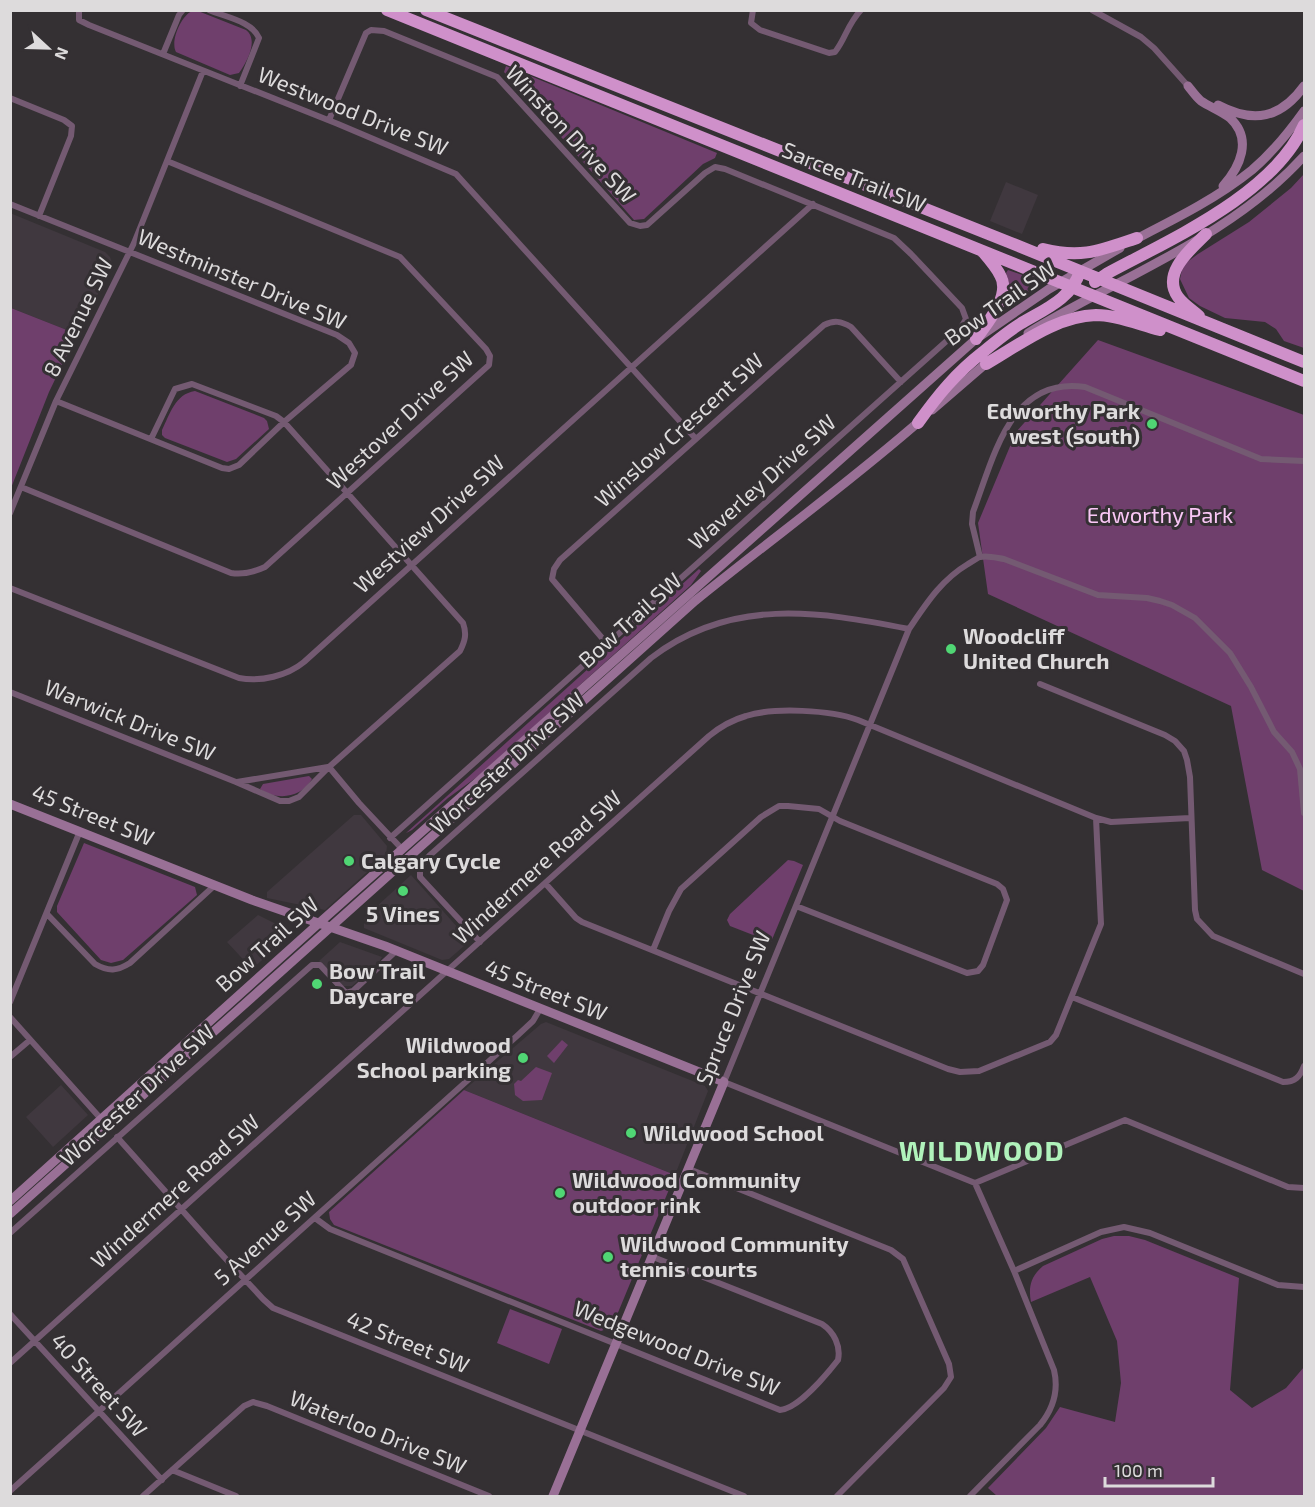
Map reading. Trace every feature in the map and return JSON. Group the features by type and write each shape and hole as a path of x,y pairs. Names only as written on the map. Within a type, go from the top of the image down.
{"highway":[{"name":"Sarcee Trail SW","path":"387,10 1305,381"},
{"name":"Sarcee Trail SW","path":"426,10 1305,362"},
{"path":"1092,295 1091,290 1098,278 1199,224 1257,184 1293,145 1305,124"},
{"path":"1206,234 1178,264 1173,283 1178,297 1206,323"},
{"path":"1011,243 1062,254 1083,254 1137,238"},
{"path":"976,339 993,313 1003,291 1002,277 982,251"},
{"path":"918,423 942,389 982,352 1017,326 1066,295 1066,285 1080,271"},
{"path":"986,364 1060,322 1094,315 1197,338"}],"main road":[{"path":"1188,86 1220,107 1252,116 1270,114 1283,109 1305,86"},
{"path":"1188,86 1200,100 1230,118 1238,129 1242,141 1242,152 1236,170 1214,196"},
{"name":"Bow Trail SW","path":"1080,271 1214,196 1252,170 1289,132 1305,111"},
{"name":"Bow Trail SW","path":"10,1214 695,601 844,485 1020,337 1092,295 1206,234 1251,206 1305,156"},
{"name":"Bow Trail SW","path":"10,1201 976,339 1066,285"},
{"path":"775,517 775,527 782,531"},
{"name":"45 Street SW","path":"10,804 215,885 448,971 724,1082"},
{"name":"Spruce Drive SW","path":"554,1497 724,1082"}],"street":[{"name":"Westwood Drive SW","path":"79,10 80,20 84,22 329,120 456,174 696,439"},
{"path":"163,54 183,10"},
{"path":"209,10 250,27 259,38 240,86"},
{"path":"753,10 751,23 760,30 829,53 835,52 838,48 846,29 861,10"},
{"path":"1092,10 1154,48 1188,86"},
{"name":"Winston Drive SW","path":"329,120 361,41 370,31 384,31 497,76 634,225 647,225 705,173 715,167 725,169 894,238 962,308 966,319"},
{"name":"8 Avenue SW","path":"10,513 56,401 130,252 203,71"},
{"path":"10,98 64,120 72,126 71,136 39,216"},
{"name":"Westover Drive SW","path":"21,487 238,574 265,567 489,365 490,356 400,257 167,161"},
{"name":"Westminster Drive SW","path":"10,204 337,335 349,343 355,353 351,365 284,422 239,465 229,469 56,401"},
{"name":"Westview Drive SW","path":"10,588 232,676 251,680 280,675 299,666 813,204"},
{"name":"Waverley Drive SW","path":"390,838 960,329 966,319"},
{"name":"Winslow Crescent SW","path":"608,645 555,585 552,579 554,568 560,560 824,325 832,321 844,322 851,327 901,382"},
{"path":"151,439 176,389 192,384 276,416 284,422 411,565"},
{"path":"1305,461 1261,459 1085,387 1063,385 1032,397 1007,426 973,512 972,524 981,557 1004,559 1098,595 1160,601 1196,618 1230,653 1251,687 1274,732 1292,752 1300,769 1305,813"},
{"name":"Spruce Drive SW","path":"724,1082 909,630 924,606 942,584 959,569 981,557"},
{"name":"Warwick Drive SW","path":"10,692 276,800 289,801 299,797 329,767 460,651 466,632 463,623 411,565"},
{"name":"Worcester Drive SW","path":"480,942 420,877 420,868 429,856 651,658 670,644 709,625 743,616 770,614 832,615 909,630"},
{"path":"1040,684 1175,741 1184,751 1190,777 1190,818 1197,919 1212,936 1305,974"},
{"name":"Windermere Road SW","path":"10,1363 709,736 729,722 764,712 822,712 849,717 1096,818 1111,822 1190,818"},
{"path":"329,767 402,849"},
{"name":"Warwick Drive SW","path":"236,782 329,767"},
{"path":"653,950 671,905 681,889 761,817 779,806 819,809 833,817 997,884 1003,889 1007,904 983,965 974,973 962,972 796,906"},
{"path":"546,883 582,922 948,1069 960,1072 979,1071 1050,1042 1056,1035 1101,924 1096,818"},
{"path":"10,1002 80,831"},
{"path":"47,914 95,964 105,970 118,970 130,963 215,885"},
{"name":"Worcester Drive SW","path":"10,1233 312,965 320,965 346,993 353,991 396,951"},
{"path":"1072,997 1283,1082 1298,1077 1305,1066"},
{"name":"5 Avenue SW","path":"10,1491 518,1035 533,1021 540,1009"},
{"path":"10,1017 102,1120"},
{"path":"10,1057 30,1040"},
{"name":"45 Street SW","path":"724,1082 975,1183"},
{"path":"970,1497 1048,1415 1055,1397 1056,1379 1014,1271 975,1183 1125,1120 1288,1187 1305,1188"},
{"name":"42 Street SW","path":"117,1137 266,1302 279,1310 744,1497"},
{"path":"689,1169 891,1250 899,1254 906,1264 949,1365 951,1377 944,1388 837,1497"},
{"name":"Wedgewood Drive SW","path":"315,1218 330,1229 780,1410 787,1409 796,1403 838,1360 837,1342 830,1330 822,1324 653,1257"},
{"path":"1014,1271 1101,1232 1124,1227 1150,1233 1278,1285 1305,1287"},
{"name":"40 Street SW","path":"10,1314 162,1480"},
{"name":"Waterloo Drive SW","path":"172,1470 244,1406 253,1402 489,1497"},
{"path":"143,1497 172,1470 236,1497"}],"shaded area":[{"path":"1006,182 1038,195 1022,234 990,221"},
{"path":"10,213 105,252 110,257 112,263 110,271 77,334 11,308"},
{"path":"354,815 361,815 387,846 386,855 325,910 267,898 267,892"},
{"path":"411,875 467,938 464,946 449,959 442,960 364,928 364,918"},
{"path":"258,915 290,931 289,936 252,969 227,942"},
{"path":"340,942 382,957 352,986 343,986 319,961"},
{"name":"Wildwood School","path":"546,1022 705,1086 708,1091 675,1175 464,1090"},
{"path":"61,1085 88,1115 53,1147 26,1117"}],"green space":[{"path":"192,11 198,11 246,30 250,34 252,45 239,73 230,75 176,52 174,42 178,29 184,18"},
{"path":"506,66 717,153 715,158 703,164 644,219 634,220 504,72"},
{"path":"1304,174 1304,348 1284,341 1276,329 1265,322 1225,318 1200,306 1189,298 1180,279 1183,265 1249,222 1291,188"},
{"path":"1008,270 1039,281 1039,286 1008,305 1006,302 1009,284 1006,273"},
{"path":"11,308 77,334 49,392 11,488"},
{"name":"Edworthy Park","path":"1098,340 1304,415 1304,891 1262,870 1231,706 988,594 978,523 1016,432"},
{"path":"195,391 264,418 269,429 236,459 227,462 165,438 162,430 174,406 183,396"},
{"path":"699,569 701,571 691,585 481,774 406,833"},
{"path":"309,776 312,779 302,790 288,796 274,795 260,789 263,784"},
{"path":"84,843 195,887 197,895 123,960 111,963 101,960 57,912 57,906"},
{"path":"788,860 803,865 771,942 730,926 727,920 730,914"},
{"path":"562,1040 568,1045 554,1063 547,1056"},
{"path":"536,1067 552,1073 542,1100 523,1101 515,1095 514,1084 518,1080 521,1081"},
{"path":"464,1090 675,1175 612,1327 601,1331 334,1225 330,1219 329,1212"},
{"path":"1129,1236 1145,1240 1239,1278 1230,1390 1252,1408 1286,1388 1304,1367 1304,1496 997,1496 988,1488 1046,1428 1060,1407 1115,1422 1121,1383 1117,1341 1090,1277 1031,1302 1030,1291 1033,1278 1043,1266 1102,1239"},
{"path":"510,1309 562,1329 549,1364 497,1343"}],"place":[{"name":"Edworthy Park west (south)","path":"1152,424"},
{"name":"Woodcliff United Church","path":"951,649"},
{"name":"Calgary Cycle","path":"349,861"},
{"name":"5 Vines","path":"403,891"},
{"name":"Bow Trail Daycare","path":"317,984"},
{"name":"Wildwood School parking","path":"523,1058"},
{"name":"Wildwood School","path":"631,1133"},
{"name":"Wildwood Community outdoor rink","path":"560,1193"},
{"name":"Wildwood Community tennis courts","path":"608,1257"}],"district":[{"name":"WILDWOOD","path":"982,1151"}]}
